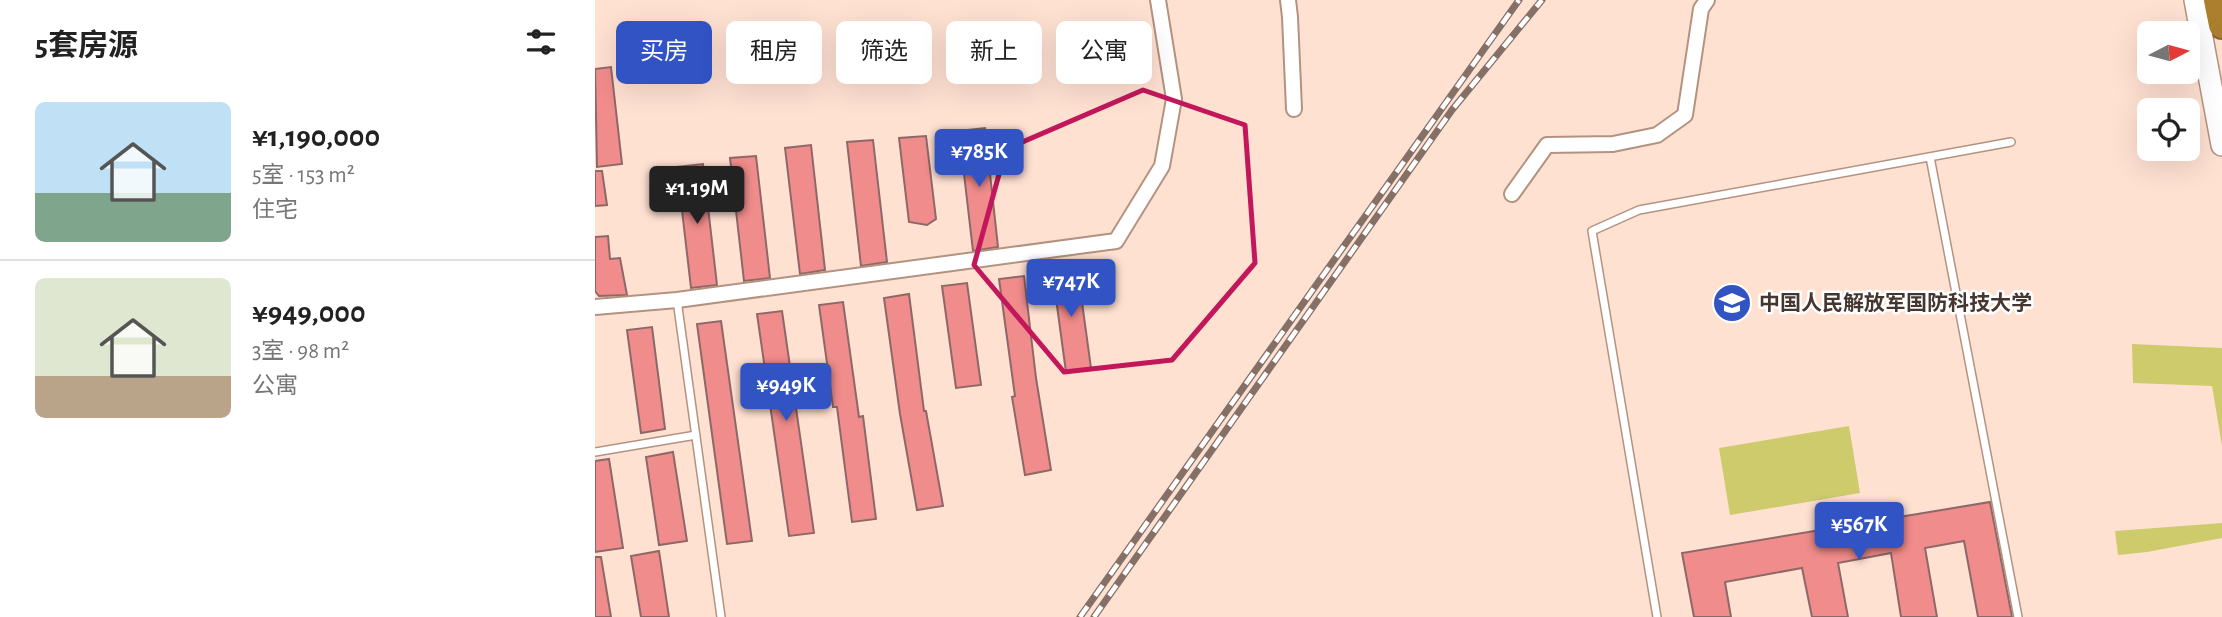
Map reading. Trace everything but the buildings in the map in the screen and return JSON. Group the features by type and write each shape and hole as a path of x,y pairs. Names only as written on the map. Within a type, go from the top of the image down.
{"highway":[{"path":"2217,0 2222,25"}],"street":[{"path":"595,307 677,300 1116,242 1162,166 1174,99 1158,0"},
{"path":"1288,0 1294,109"},
{"path":"1512,194 1548,145 1613,144 1657,135 1685,115 1701,9 1707,0"},
{"path":"2195,0 2222,145"}],"lane":[{"path":"1657,617 1592,231 1639,210 2011,142"},
{"path":"1930,157 2018,617"},
{"path":"677,300 721,617"},
{"path":"595,452 696,435"}],"highlighted area":[{"path":"1143,90 1245,125 1255,263 1172,360 1064,372 974,265 1006,149"}],"shaded area":[{"path":"2132,344 2222,348 2222,446 2212,386 2133,383"},
{"path":"1849,426 1860,493 1730,515 1719,448"},
{"path":"2222,523 2222,538 2118,555 2115,531"}],"railway":[{"path":"1080,617 1519,0"},
{"path":"1094,617 1452,110 1542,0"}],"place":[{"name":"中国人民解放军国防科技大学","path":"1732,303"}]}
